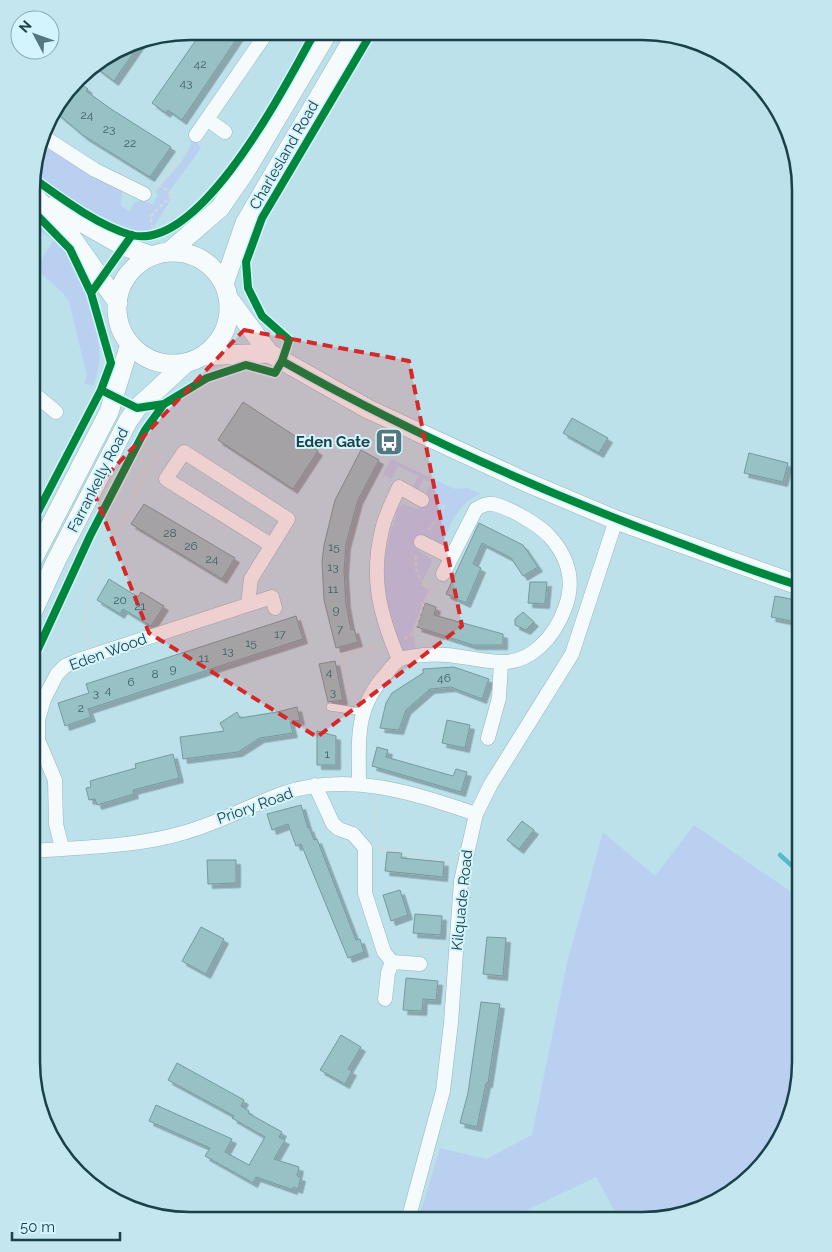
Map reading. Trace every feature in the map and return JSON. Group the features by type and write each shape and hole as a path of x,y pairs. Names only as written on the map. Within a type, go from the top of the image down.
{"main road":[{"name":"Charlesland Road","path":"160,254 220,208 245,172 323,40"},
{"name":"Charlesland Road","path":"226,292 245,223 352,40"},
{"path":"40,200 62,210 91,229 123,246 160,254 186,254 202,260 215,270 226,292 269,353 384,416 526,482 616,520 792,583"},
{"path":"40,203 65,228 118,303"},
{"path":"160,254 139,264 128,275 121,288 118,317 122,331 130,344 142,354 155,361 171,364 195,359 269,353"},
{"path":"195,359 216,344 226,329 229,314 226,292"},
{"name":"Farrankelly Road","path":"40,546 109,412 130,344"},
{"name":"Farrankelly Road","path":"40,596 128,420 137,408 195,359"}],"street":[{"path":"196,135 262,40"},
{"path":"207,119 225,132"},
{"path":"49,140 96,170 144,194"},
{"path":"40,399 56,412"},
{"path":"248,604 251,579 288,519 184,452 166,479 271,545"},
{"path":"399,660 385,628 378,596 376,564 382,528 399,487 422,500"},
{"path":"359,784 362,712 374,687 399,660 439,653 501,662 523,659 543,644 560,624 568,600 570,575 563,552 547,533 527,520 493,504 484,504 476,509 443,574"},
{"name":"Kilquade Road","path":"410,1212 443,1091 451,1023 461,880 476,814 490,784 572,654 616,520"},
{"path":"421,542 451,557"},
{"name":"Eden Wood","path":"40,713 44,699 65,666 272,597 276,608"},
{"path":"488,738 498,698 501,662"},
{"name":"Eden Wood","path":"40,745 55,780 56,824 62,848"},
{"path":"315,785 333,824 339,829 353,834 365,848 365,893 384,952 392,962 420,964"},
{"name":"Priory Road","path":"40,850 140,842 186,832 282,794 315,785 376,785 406,791 476,814"},
{"path":"385,999 388,974 392,962"}],"lane":[{"path":"330,707 362,712"}],"path":[{"path":"144,194 158,186 196,135"},
{"path":"158,186 173,194 150,217 151,235 163,230"},
{"path":"135,451 140,440 174,467"},
{"path":"92,656 82,624 86,611 87,595 98,583 105,569 104,546 128,516 136,489 157,455"},
{"path":"376,785 374,830 376,847 401,851 406,854 465,861"}],"highlighted area":[{"path":"244,330 409,361 462,626 317,737 149,633 93,490"}],"shaded area":[{"path":"192,135 201,148 168,193 171,199 152,230 133,233 118,231 87,216 91,211 78,204 74,209 40,185 41,171 47,144 122,191 121,206 130,211 134,203 142,200 153,205 158,194 155,192 184,158"},
{"path":"40,222 54,233 65,248 88,297 99,348 99,366 93,386 84,383 87,376 69,302 64,294 40,273 40,262 54,239 40,232"},
{"path":"391,459 455,489 468,488 481,494 460,509 440,548 425,540 419,551 430,558 432,562 421,585 429,590 413,628 416,650 400,650 386,598 386,551 397,513 393,511 403,504 418,509 432,482 424,479 416,493 413,487 418,476 398,466 391,479 383,474"},
{"path":"694,825 792,892 792,1071 784,1110 767,1145 741,1175 717,1192 699,1201 661,1211 615,1212 596,1177 523,1212 420,1212 440,1148 486,1159 532,1135 567,963 603,832 655,876"}],"building":[{"path":"196,40 236,40 182,120 168,110 166,113 152,103"},
{"path":"135,50 114,81 100,70 115,60"},
{"path":"83,85 88,89 86,91 111,109 171,147 150,177 84,136 60,116"},
{"path":"243,402 318,451 293,489 218,440"},
{"path":"572,418 608,438 599,453 563,433"},
{"path":"361,450 379,460 358,500 346,544 344,571 346,604 351,630 354,629 358,642 336,648 324,600 322,562 324,545 335,500"},
{"path":"749,453 788,463 783,482 744,473"},
{"path":"144,504 235,558 222,579 131,524"},
{"path":"479,523 523,545 538,567 523,576 511,558 482,543 473,564 481,568 466,603 446,594"},
{"path":"109,579 138,597 141,592 164,606 151,626 123,609 120,614 97,600"},
{"path":"530,582 547,582 545,604 528,603"},
{"path":"775,596 792,599 792,621 771,617"},
{"path":"425,603 436,607 434,615 503,634 503,645 473,645 417,627"},
{"path":"523,612 534,622 526,630 515,625 515,619"},
{"path":"296,616 303,639 88,709 91,717 65,726 58,703 89,693 86,684"},
{"path":"335,661 343,700 328,702 319,664"},
{"path":"454,667 489,679 482,699 451,687 430,689 406,710 399,730 380,728 386,703 392,693 423,673 423,669"},
{"path":"297,707 300,720 290,722 293,733 260,738 238,752 183,759 180,737 224,731 220,723 237,712 240,718"},
{"path":"447,720 470,725 465,748 442,743"},
{"path":"317,731 336,736 336,765 317,765"},
{"path":"377,747 388,750 386,757 453,776 456,769 467,772 461,792 372,766"},
{"path":"173,754 179,778 133,790 134,794 97,805 95,799 89,800 86,788 91,787 90,781 136,768 135,764"},
{"path":"301,805 308,828 314,840 317,839 356,940 360,939 364,952 348,958 301,844 296,846 288,824 272,830 267,814"},
{"path":"522,821 534,830 519,849 507,840"},
{"path":"387,852 402,853 401,858 444,862 443,877 385,871"},
{"path":"207,860 236,860 236,883 208,884"},
{"path":"400,890 408,915 391,921 383,895"},
{"path":"415,914 442,916 441,935 413,933"},
{"path":"201,927 224,939 206,974 182,961"},
{"path":"487,937 506,938 503,976 483,974"},
{"path":"406,978 438,981 436,1000 423,999 422,1011 403,1010"},
{"path":"481,1002 500,1004 488,1083 486,1083 477,1127 460,1123 468,1093"},
{"path":"341,1035 361,1047 348,1069 352,1071 345,1084 320,1070"},
{"path":"177,1063 244,1100 241,1106 249,1111 248,1113 282,1132 279,1137 285,1140 274,1159 299,1167 297,1176 301,1177 298,1189 293,1187 293,1190 256,1177 253,1183 205,1156 210,1148 149,1121 156,1105 232,1139 225,1152 249,1165 265,1137 232,1118 234,1116 168,1080"}],"waterway":[{"path":"780,855 792,866"}],"cycle path":[{"path":"40,183 105,225 131,235 158,233 185,218 213,192 239,159 263,123 310,40"},
{"path":"101,390 137,408 164,404 207,378 246,365 275,373 282,361 289,340 262,316 248,288 246,262 262,218 367,40"},
{"path":"40,218 70,249 91,293 111,363 101,390 40,508"},
{"path":"91,293 132,235"},
{"path":"282,361 378,413 527,482 680,543 792,583"},
{"path":"40,645 90,536 145,430 164,404"}],"place":[{"name":"Eden Gate","path":"389,442"}]}
